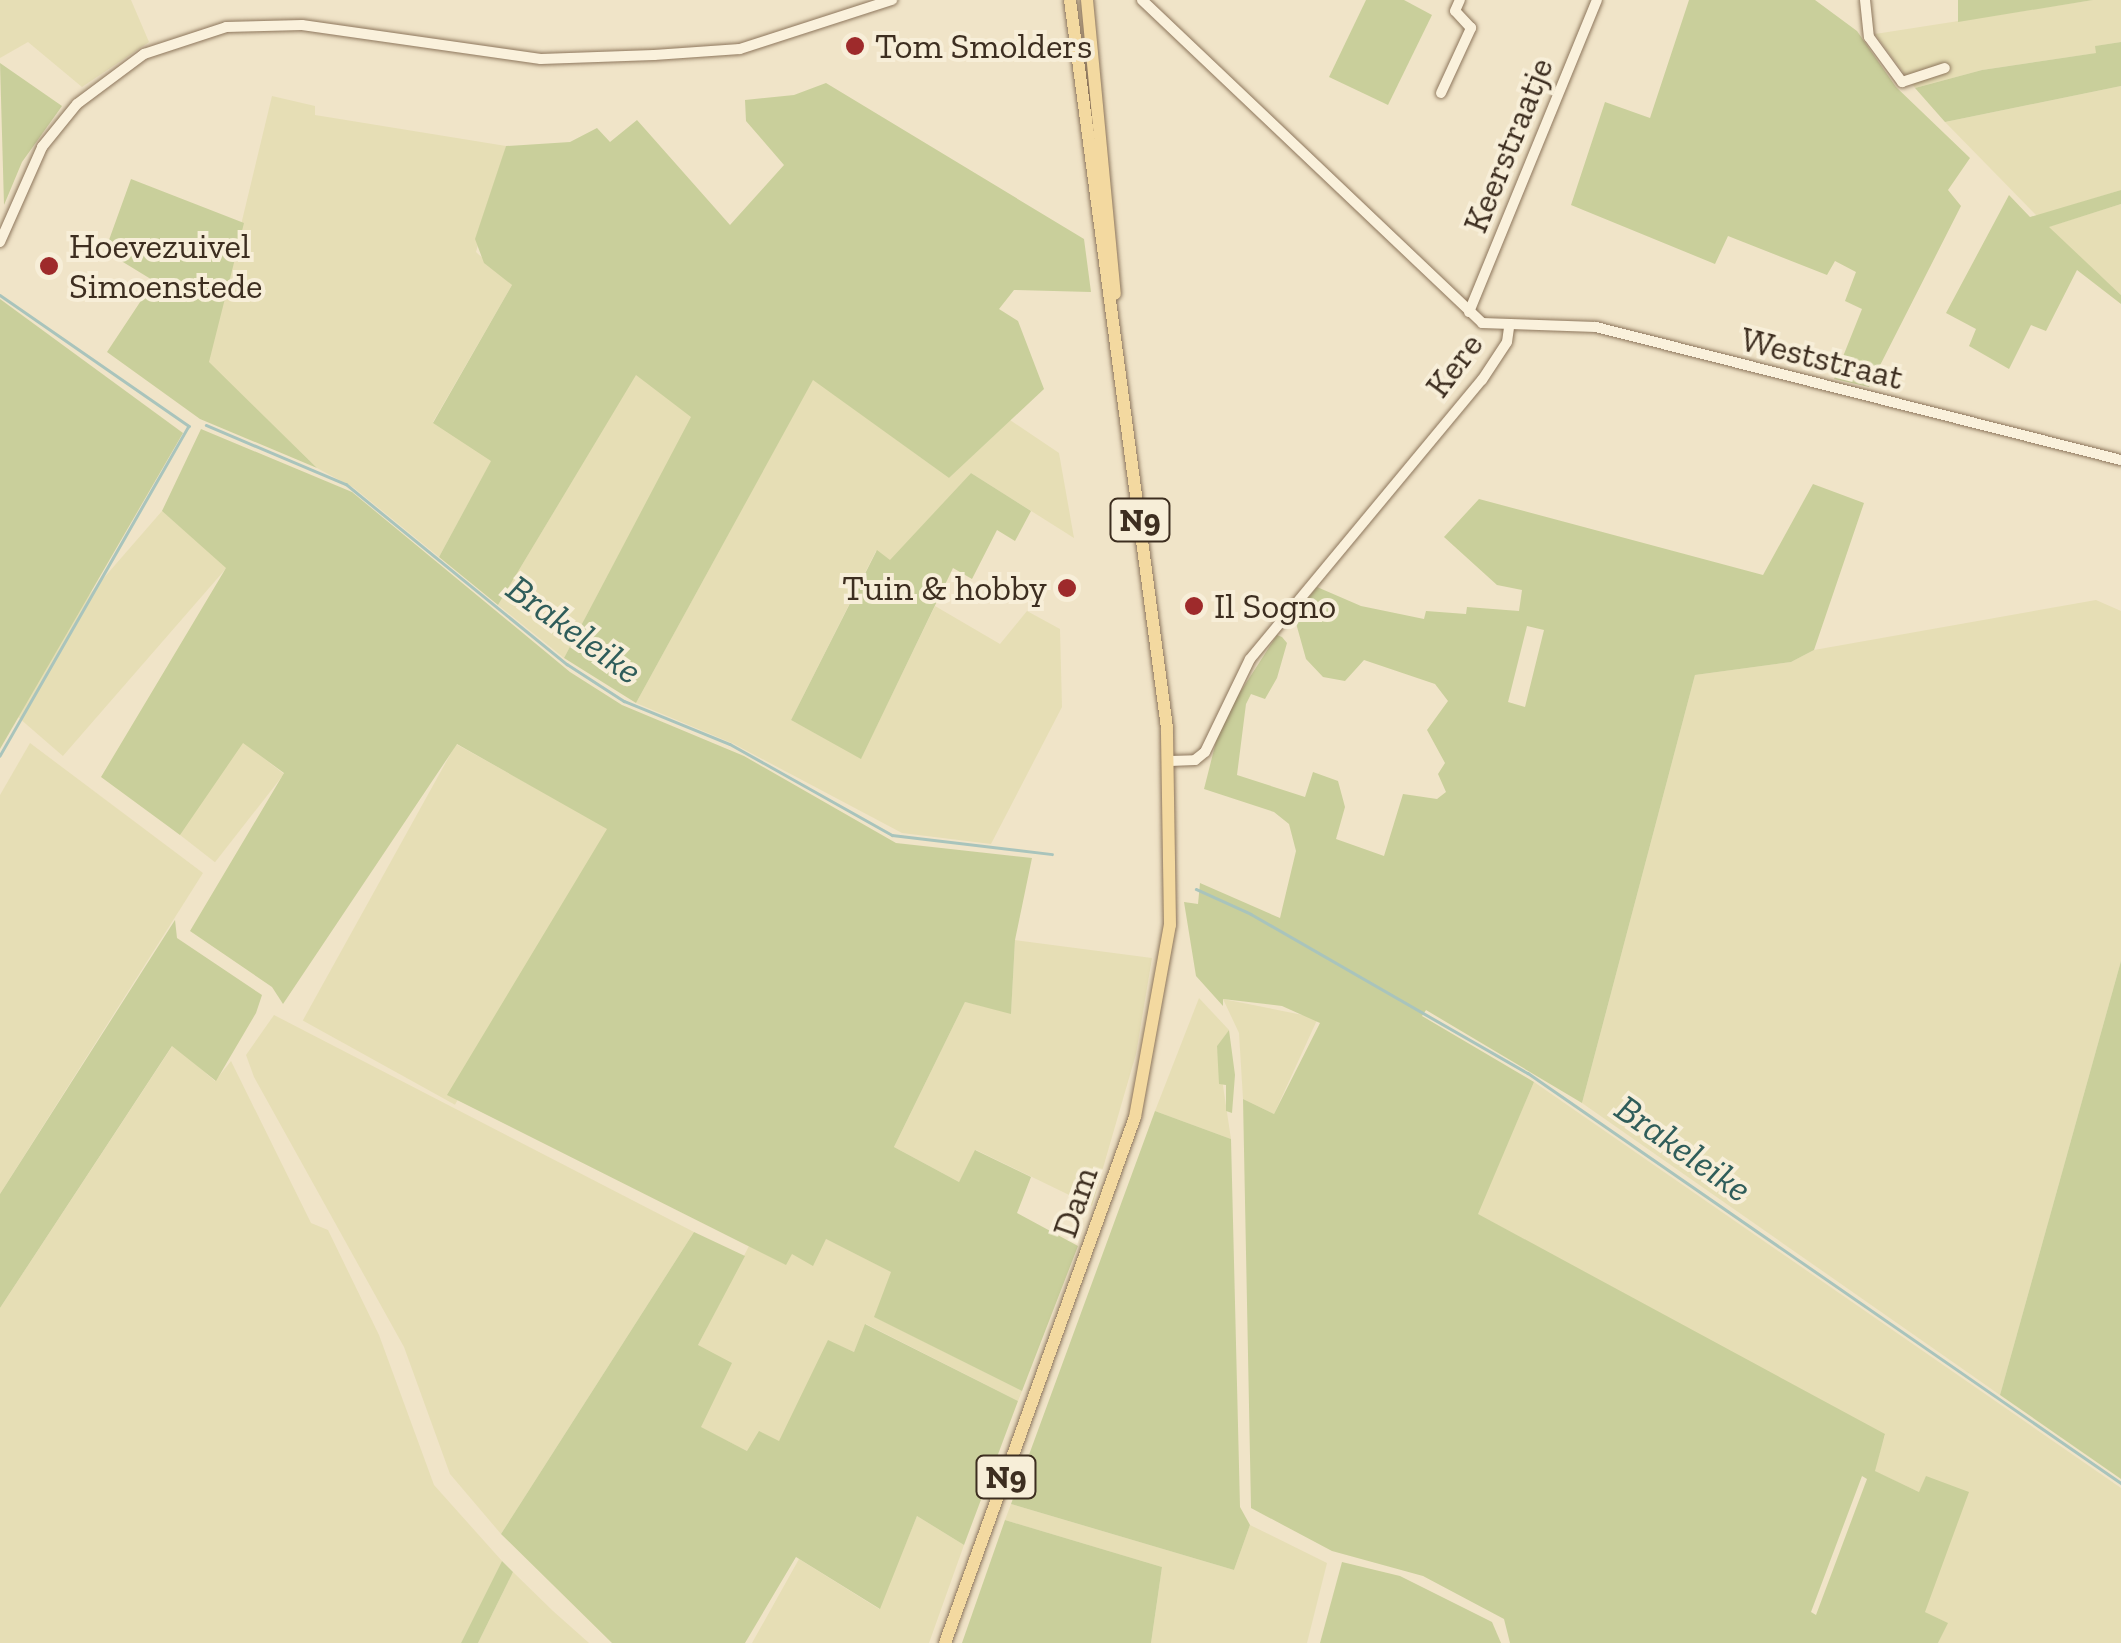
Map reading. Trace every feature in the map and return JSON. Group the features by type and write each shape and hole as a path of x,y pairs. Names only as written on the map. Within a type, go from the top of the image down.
{"main road":[{"name":"N9","path":"1070,0 1088,98 1170,761"},
{"name":"N9","path":"1087,0 1088,98"},
{"name":"Dam","path":"945,1643 1135,1118 1170,925 1170,761"}],"street":[{"path":"0,242 42,147 78,104 144,54 226,27 302,25 541,59 740,49 864,5 892,0"},
{"name":"Kere","path":"1142,0 1482,323 1509,328 1507,342 1482,380 1274,628 1219,715 1205,752 1195,760 1170,761"},
{"path":"1440,93 1471,28 1454,11 1460,0"},
{"name":"Keerstraatje","path":"1470,312 1597,0"},
{"path":"1865,0 1869,37 1902,82 1944,68"},
{"name":"Weststraat","path":"1509,328 1561,323 1596,328 2121,460"}],"shaded area":[{"path":"0,0 131,0 149,42 82,87 28,42 0,58"},
{"path":"2093,0 2121,0 2121,42 2096,46 2097,53 1982,70 1915,88 1875,34"},
{"path":"2121,86 2121,190 2037,216 1945,122"},
{"path":"272,96 315,106 315,115 506,146 476,252 512,285 433,422 492,460 439,557 354,488 317,468 208,362"},
{"path":"2121,204 2121,295 2048,227"},
{"path":"636,374 692,417 564,658 498,605"},
{"path":"813,379 949,478 1010,420 1059,453 1074,538 971,473 890,561 876,551 791,720 861,758 935,606 1000,644 1027,611 1060,629 1062,707 991,844 902,833 734,744 636,703"},
{"path":"162,511 227,567 63,756 0,697"},
{"path":"2096,600 2121,611 2121,961 2000,1395 1582,1103 1695,675 1791,662 1814,650"},
{"path":"243,742 284,774 215,862 174,830"},
{"path":"30,743 203,873 0,1194 0,795"},
{"path":"456,744 608,828 455,1105 303,1020"},
{"path":"1015,940 1152,958 1136,1054 1092,1206 976,1150 959,1182 894,1147 965,1002 1011,1013"},
{"path":"1199,998 1229,1030 1217,1046 1231,1139 1155,1111"},
{"path":"1223,999 1318,1018 1274,1114 1243,1099 1239,1033"},
{"path":"274,1015 694,1232 501,1534 450,1474 404,1347 254,1077 246,1055"},
{"path":"173,1045 215,1081 231,1061 311,1223 328,1230 379,1335 434,1485 502,1561 461,1643 0,1643 0,1308"},
{"path":"1534,1082 2121,1488 2121,1643 1938,1643 1947,1623 1925,1612 1919,1492 1874,1471 1885,1435 1477,1214"},
{"path":"826,1239 892,1272 875,1317 1022,1391 1018,1401 866,1324 854,1352 829,1341 779,1442 747,1451 700,1427 698,1345 749,1246 785,1264 791,1253"},
{"path":"1011,1504 1234,1570 1250,1525 1327,1563 1307,1643 1151,1643 1162,1567 1005,1520"},
{"path":"917,1516 964,1545 929,1643 752,1643 799,1559 879,1609"},
{"path":"513,1572 553,1611 589,1643 478,1643"}],"green space":[{"path":"1366,0 1404,0 1432,15 1388,105 1329,77"},
{"path":"1689,0 1815,0 1857,31 1896,87 1970,158 1948,190 1961,206 1869,387 1834,379 1862,309 1845,301 1856,272 1835,261 1827,275 1728,236 1715,264 1571,205 1605,102 1650,118"},
{"path":"1958,0 2093,0 1958,22"},
{"path":"2121,42 2121,86 1945,122 1915,88 1982,70 2096,53 2095,46"},
{"path":"0,63 62,106 22,162 4,205"},
{"path":"826,83 1084,239 1091,292 1014,290 999,309 1018,321 1044,389 949,478 813,380 636,703 564,658 691,417 636,375 498,605 439,557 491,461 433,423 512,285 484,263 475,239 506,146 570,142 597,128 610,142 637,120 730,225 784,165 746,121 745,100 794,95"},
{"path":"131,179 244,223 209,362 317,468 200,419 107,352 154,281 105,251"},
{"path":"2121,190 2121,204 2049,227 2121,295 2121,304 2077,270 2046,331 2031,325 2009,369 1969,346 1976,329 1946,313 2009,195 2030,217"},
{"path":"0,299 183,433 0,749"},
{"path":"201,429 352,492 570,672 622,705 744,756 896,843 1032,858 1015,940 1011,1014 965,1002 894,1147 959,1182 975,1150 1031,1177 1017,1213 1078,1246 1022,1391 874,1317 891,1272 826,1239 813,1266 792,1254 786,1265 447,1095 607,829 457,744 283,1004 272,987 190,931 284,773 243,743 180,835 101,777 226,568 162,511"},
{"path":"971,473 1031,511 1015,541 997,530 972,579 953,568 861,759 791,720 877,550 890,560"},
{"path":"1813,484 1864,503 1814,650 1791,662 1695,675 1582,1103 1426,1010 1422,1016 1534,1082 1478,1214 1885,1434 1875,1471 1919,1492 1926,1476 1969,1492 1925,1612 1948,1623 1938,1643 1510,1643 1504,1619 1423,1576 1332,1551 1251,1508 1243,1099 1274,1114 1320,1023 1282,1006 1223,999 1223,1006 1196,976 1184,902 1198,904 1200,883 1280,918 1296,851 1289,824 1274,812 1204,789 1221,722 1277,635 1287,643 1277,678 1265,699 1251,694 1246,704 1237,775 1305,797 1313,772 1338,781 1345,807 1336,839 1384,856 1403,794 1437,799 1446,792 1438,774 1445,763 1427,730 1448,701 1435,684 1364,660 1345,681 1323,677 1306,659 1294,616 1317,587 1361,606 1424,619 1426,611 1466,614 1467,607 1519,611 1522,590 1497,585 1444,537 1479,499 1763,575","holes":["1527,626 1544,630 1525,707 1508,702","1862,1476 1867,1479 1816,1615 1811,1612"]},
{"path":"175,920 177,938 262,995 256,1013 216,1081 172,1046 0,1308 0,1194"},
{"path":"2121,961 2121,1479 2000,1395"},
{"path":"1229,1030 1235,1075 1232,1113 1226,1111 1226,1085 1219,1084 1217,1046"},
{"path":"1155,1111 1231,1139 1240,1507 1250,1525 1234,1570 1011,1504"},
{"path":"694,1232 745,1256 698,1345 732,1363 701,1427 747,1451 759,1431 779,1441 828,1340 854,1352 865,1324 1018,1401 964,1545 917,1516 880,1609 796,1557 745,1643 612,1643 501,1534"},
{"path":"1005,1520 1162,1567 1151,1643 962,1643"},
{"path":"502,1561 513,1572 478,1643 461,1643"},
{"path":"1342,1562 1400,1576 1492,1622 1501,1643 1320,1643"}],"waterway":[{"path":"0,295 189,426 0,756"},
{"name":"Brakeleike","path":"206,425 346,484 567,664 624,701 730,744 892,835 1052,854"},
{"name":"Brakeleike","path":"1196,889 1251,914 1528,1073 2121,1483"}],"place":[{"name":"Tom Smolders","path":"855,46"},
{"name":"Hoevezuivel Simoenstede","path":"49,266"},
{"name":"Tuin & hobby","path":"1067,588"},
{"name":"Il Sogno","path":"1194,606"}]}
